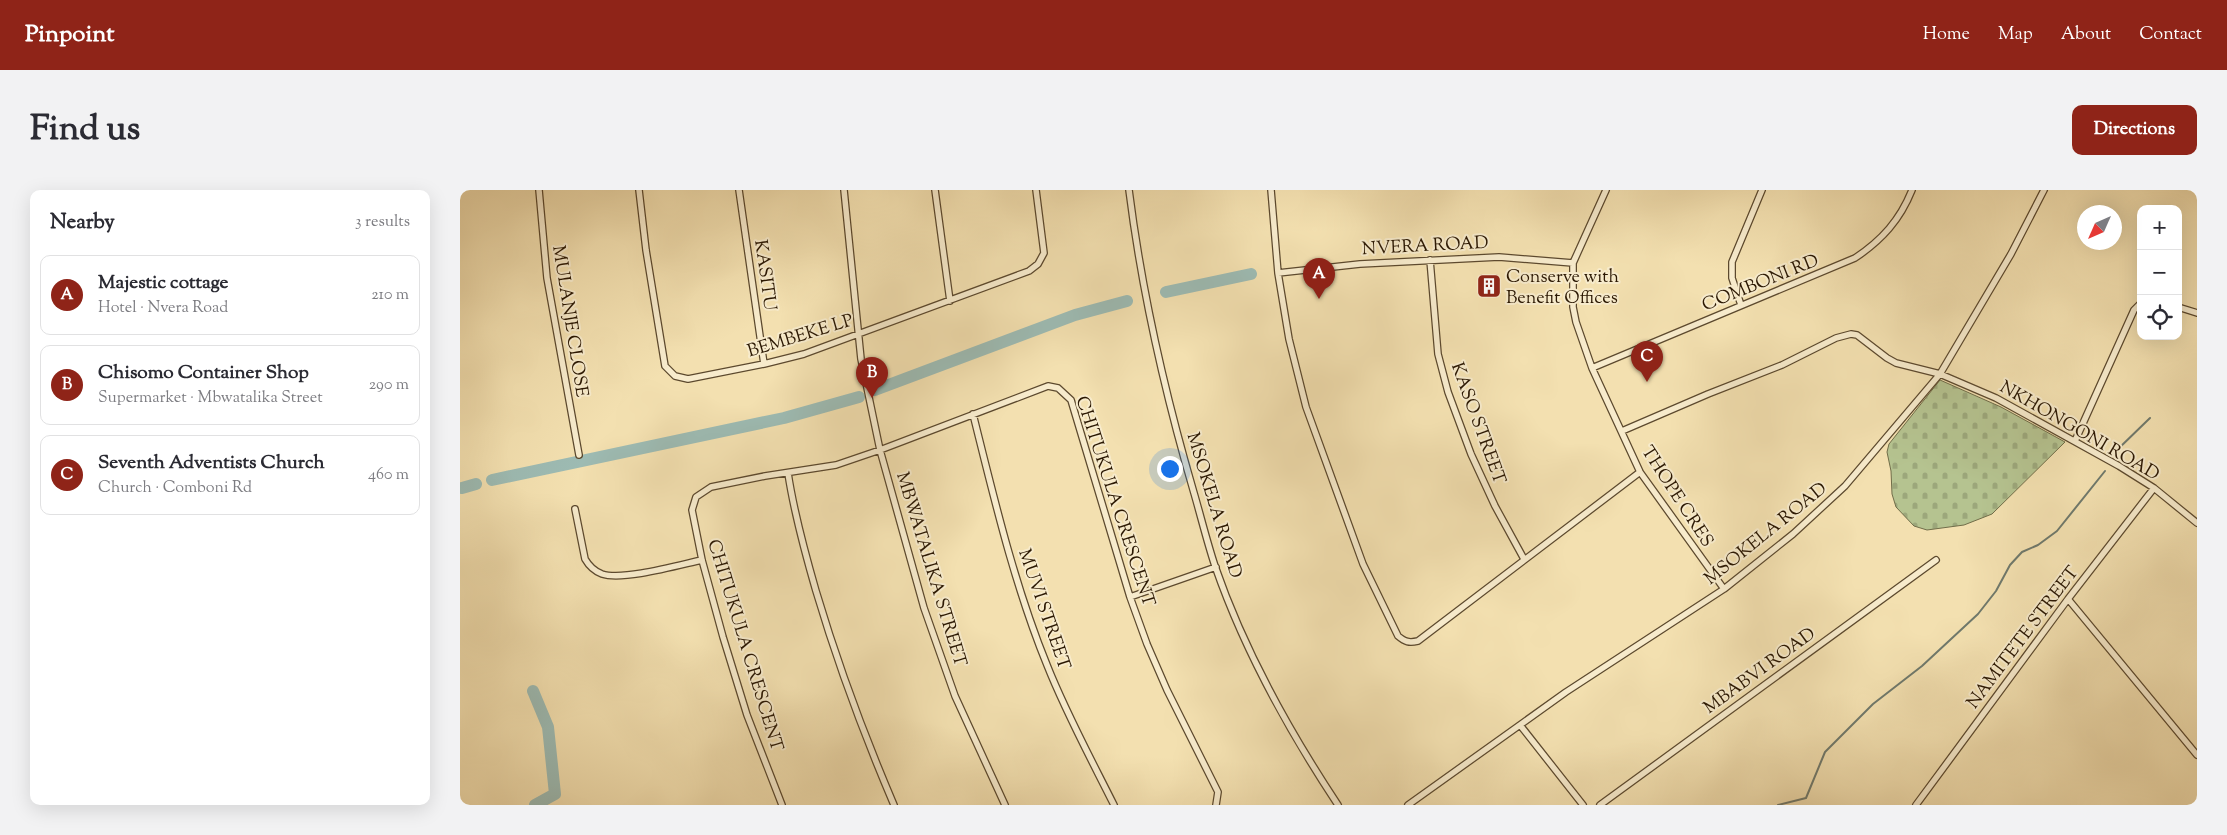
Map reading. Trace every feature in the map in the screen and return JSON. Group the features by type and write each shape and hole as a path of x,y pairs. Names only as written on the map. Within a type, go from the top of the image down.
{"street":[{"name":"MULANJE CLOSE","path":"539,190 547,278 579,455"},
{"name":"BEMBEKE LP","path":"639,190 650,280 665,366 669,372 680,378 698,378 804,354 1029,271 1038,264 1044,246 1036,190"},
{"name":"KASITU","path":"739,190 764,364"},
{"name":"MBWATALIKA STREET","path":"844,190 861,359 880,450 924,608 952,687 1005,805"},
{"path":"934,190 950,301"},
{"name":"MSOKELA ROAD","path":"1129,190 1147,305 1168,401 1216,567 1247,644 1266,682 1294,734 1338,805"},
{"path":"1271,190 1278,272 1289,339 1306,407 1363,564 1398,636 1410,643 1418,641 1640,472"},
{"name":"THOPE CRES","path":"1606,190 1573,263 1573,307 1576,322 1592,368 1640,472 1724,589"},
{"path":"1741,305 1732,278 1732,262 1762,190"},
{"name":"COMBONI RD","path":"1592,368 1741,305 1816,276 1855,258 1877,242 1894,224 1902,213 1912,190"},
{"name":"MSOKELA ROAD","path":"1408,805 1574,687 1724,589 1792,534 1845,486 1940,374 2011,254 2044,190"},
{"name":"NVERA ROAD","path":"1278,272 1342,265 1499,256 1573,263"},
{"name":"KASO STREET","path":"1430,260 1438,354 1448,392 1471,454 1495,506 1524,559"},
{"path":"2075,441 2137,307"},
{"path":"2182,308 2197,313"},
{"name":"NKHONGONI ROAD","path":"1622,431 1782,365 1836,338 1851,334 1857,335 1887,358 1940,374 1996,398 2075,441 2154,488 2197,523"},
{"name":"CHITUKULA CRESCENT","path":"782,805 747,715 702,560 692,510 694,501 699,494 720,486 766,476 836,465 1048,386 1058,388 1068,395 1071,400 1130,597 1167,690 1218,792 1216,805"},
{"name":"MUVI STREET","path":"973,414 1003,531 1035,634 1059,694 1114,805"},
{"path":"788,474 805,552 831,640 860,727 894,805"},
{"name":"NAMITETE STREET","path":"1916,805 2068,599 2154,488"},
{"path":"575,510 585,559 589,566 602,574 622,576 702,560"},
{"name":"MBABVI ROAD","path":"1600,805 1936,560"},
{"path":"1130,597 1216,567"},
{"path":"2068,599 2197,755"},
{"path":"1520,725 1583,805"}],"green space":[{"path":"1940,380 2001,407 2065,442 1992,514 1964,525 1927,530 1914,526 1896,507 1892,494 1891,471 1887,452 1889,444"}],"waterway":[{"path":"1166,292 1251,274"},
{"path":"875,390 1075,315 1127,301"},
{"path":"492,480 784,418 859,397"},
{"path":"2117,450 2150,418"},
{"path":"1778,805 1806,798 1825,752 1873,704 1922,666 1978,614 1996,591 2010,565 2022,552 2038,545 2057,531 2105,471"},
{"path":"462,488 476,484"},
{"path":"533,691 548,727 555,794 535,805"}],"place":[{"name":"Conserve with Benefit Offices","path":"1489,286"},
{"name":"Majestic cottage","path":"1319,299"},
{"name":"Seventh Adventists Church","path":"1647,382"},
{"name":"Chisomo Container Shop","path":"872,398"}]}
